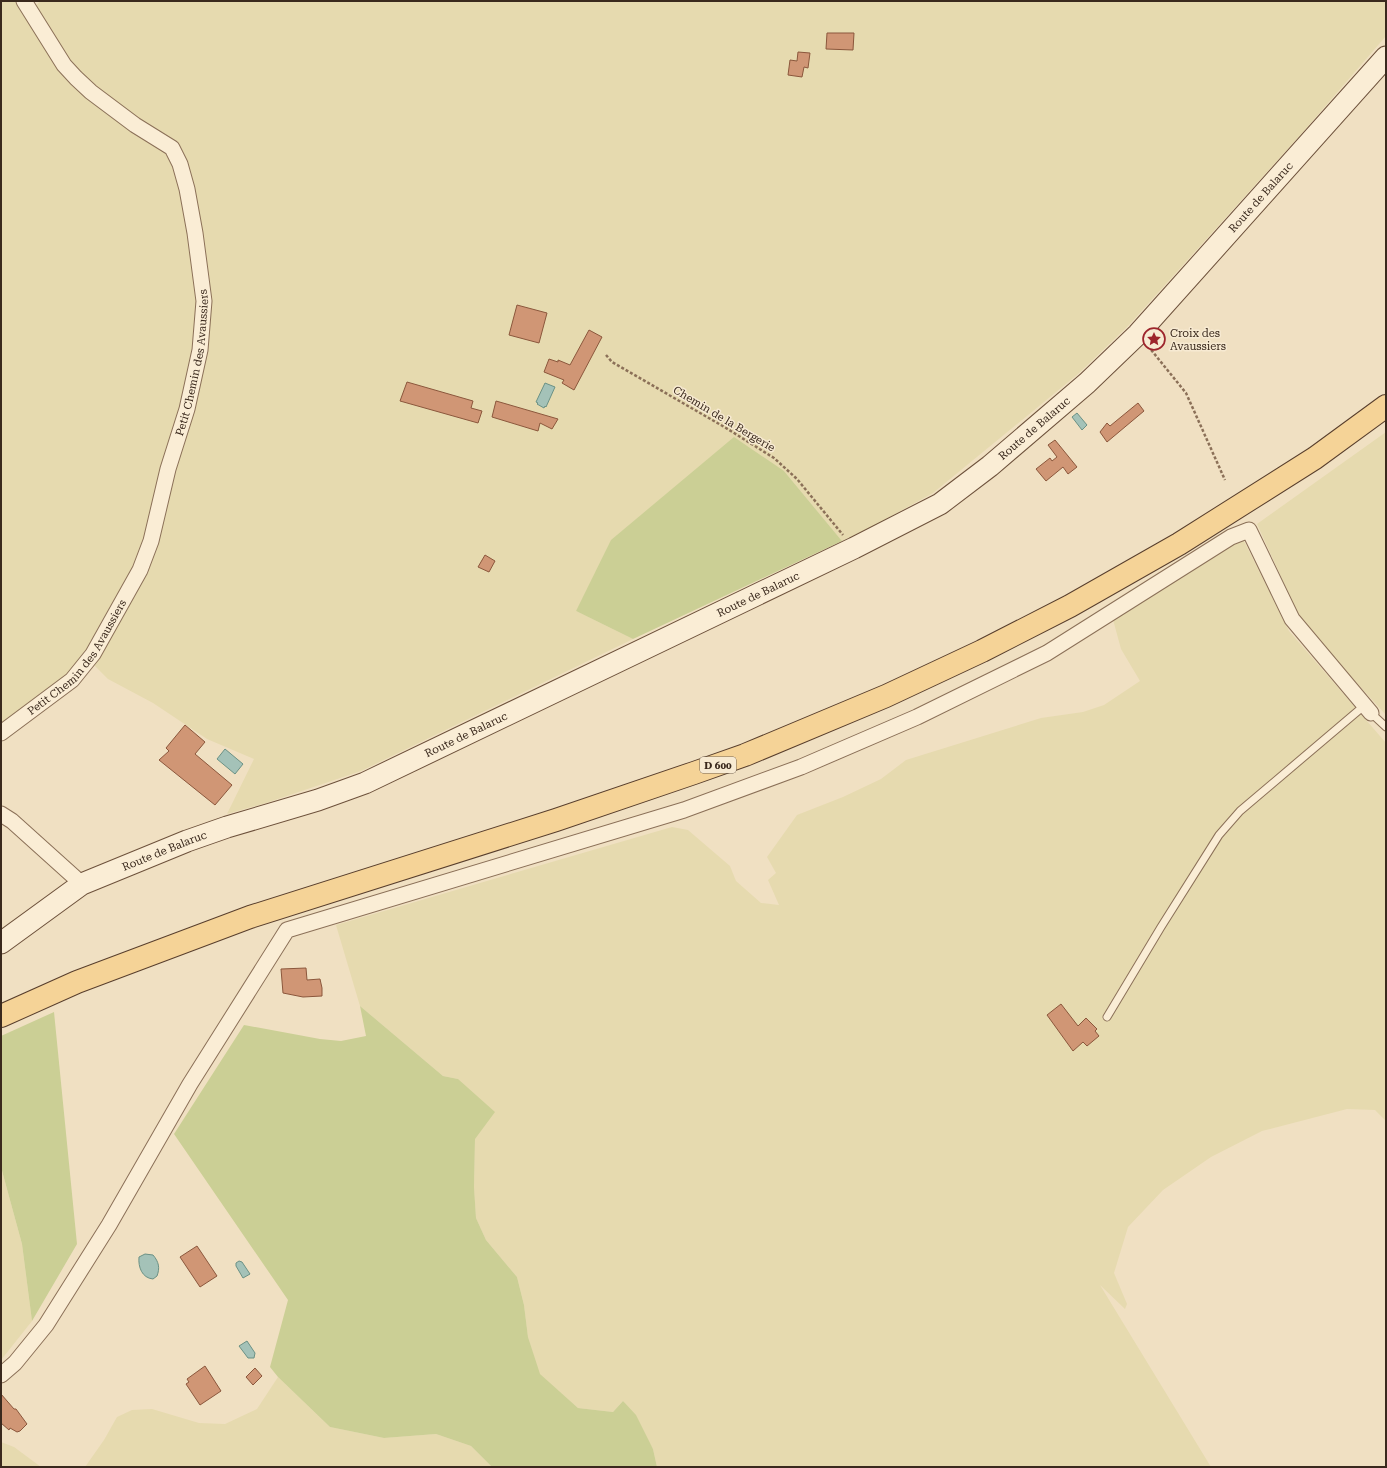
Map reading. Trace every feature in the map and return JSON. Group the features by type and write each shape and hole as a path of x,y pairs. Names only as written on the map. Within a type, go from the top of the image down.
{"main road":[{"name":"D 600","path":"1,1016 77,982 250,917 556,820 745,755 886,696 974,655 1070,606 1179,544 1315,458 1386,406"}],"street":[{"name":"Petit Chemin des Avaussiers","path":"1,734 72,680 93,654 140,570 151,541 168,470 187,409 200,350 204,301 195,233 187,189 180,164 172,148 135,125 86,88 64,65 24,1"},
{"name":"Route de Balaruc","path":"1,943 82,884 187,840 318,800 365,783 854,548 940,504 990,466 1087,383 1138,334 1386,57"},
{"path":"1,1375 15,1363 46,1325 110,1225 190,1084 287,930 684,810 801,767 916,717 1047,653 1231,537 1248,530 1292,618 1368,709"},
{"path":"1,814 12,821 82,884"}],"lane":[{"path":"1107,1017 1218,835 1240,811 1368,709 1386,726"}],"path":[{"path":"1138,334 1186,393 1225,480"},
{"name":"Chemin de la Bergerie","path":"606,354 612,362 726,428 774,458 797,479 854,548"}],"shaded area":[{"path":"1,1 19,1 61,68 169,151 176,165 200,301 196,350 147,540 113,609 69,677 1,728"},
{"path":"40,1 1386,1 1386,36 1303,132 1128,326 1078,374 933,493 875,525 842,541 784,471 576,611 633,639 361,771 266,803 227,814 254,759 207,739 153,703 108,679 94,665 99,657 174,471 206,351 182,161 68,64 34,8"},
{"path":"1386,432 1386,715 1302,623 1257,524"},
{"path":"1242,537 1289,631 1386,743 1386,1121 1375,1110 1347,1109 1262,1131 1211,1157 1163,1190 1128,1227 1114,1273 1127,1304 1125,1309 1100,1285 1211,1467 657,1467 653,1449 623,1401 613,1412 578,1408 539,1374 528,1337 524,1305 517,1277 486,1240 476,1218 474,1187 475,1139 458,1079 443,1076 360,1006 336,925 672,827 688,830 730,866 736,881 761,903 779,905 768,880 776,873 767,857 797,815 843,797 881,779 906,760 1041,718 1083,712 1104,705 1140,681 1121,649 1112,616"},
{"path":"1,1167 22,1244 32,1321 1,1360"},
{"path":"278,1377 330,1427 384,1438 436,1434 471,1446 492,1467 85,1467 104,1440 117,1417 132,1410 152,1409 199,1423 225,1424 257,1409"},
{"path":"1,1442 14,1447 41,1467 1,1467"}],"green space":[{"path":"734,437 784,471 842,541 633,639 576,611 611,540"},
{"path":"360,1006 443,1076 458,1079 495,1112 475,1139 474,1187 476,1218 486,1240 517,1277 524,1305 528,1337 540,1374 578,1408 613,1412 623,1401 636,1415 653,1449 657,1467 492,1467 471,1446 436,1434 384,1438 330,1427 278,1377 270,1367 288,1300 174,1134 244,1025 320,1039 341,1041 366,1036"},
{"path":"54,1012 77,1244 32,1321 22,1244 1,1167 1,1036"}],"water":[{"path":"545,383 555,387 546,407 545,406 544,408 536,402"},
{"path":"1077,413 1087,425 1082,430 1072,417"},
{"path":"225,749 243,764 235,774 217,759"},
{"path":"145,1254 153,1255 158,1263 158,1273 153,1279 146,1277 143,1274 139,1265 139,1257"},
{"path":"239,1261 242,1262 250,1274 243,1278 236,1266 236,1263"},
{"path":"247,1341 255,1353 254,1358 248,1358 239,1346"}],"building":[{"path":"827,33 854,33 853,50 826,49"},
{"path":"798,52 810,53 808,68 804,67 802,77 788,75 790,60 797,61"},
{"path":"517,305 547,313 539,343 509,335"},
{"path":"589,330 602,337 574,390 562,383 564,380 544,372 549,359 558,362 558,360 570,365"},
{"path":"407,382 473,401 471,408 482,411 478,423 400,401"},
{"path":"496,401 558,419 552,429 540,423 538,431 492,417"},
{"path":"1138,403 1144,411 1107,442 1100,432 1107,423 1110,426"},
{"path":"1055,440 1077,467 1068,474 1063,467 1046,481 1036,469 1050,458 1052,461 1057,457 1048,445"},
{"path":"485,555 495,561 489,572 478,567"},
{"path":"185,725 205,742 195,754 232,785 215,805 159,760 169,751 166,748"},
{"path":"306,968 307,980 320,979 322,996 303,997 283,993 281,969"},
{"path":"1061,1004 1078,1026 1086,1018 1097,1029 1095,1031 1099,1036 1087,1046 1083,1042 1073,1051 1047,1015"},
{"path":"197,1246 217,1276 200,1287 180,1257"},
{"path":"205,1366 221,1391 200,1405 186,1384 189,1382 187,1379"},
{"path":"255,1368 262,1376 253,1385 246,1377"},
{"path":"1,1394 14,1409 16,1409 27,1424 20,1431 17,1432 10,1428 9,1430 1,1423"}],"place":[{"name":"Croix des Avaussiers","path":"1154,339"}]}
